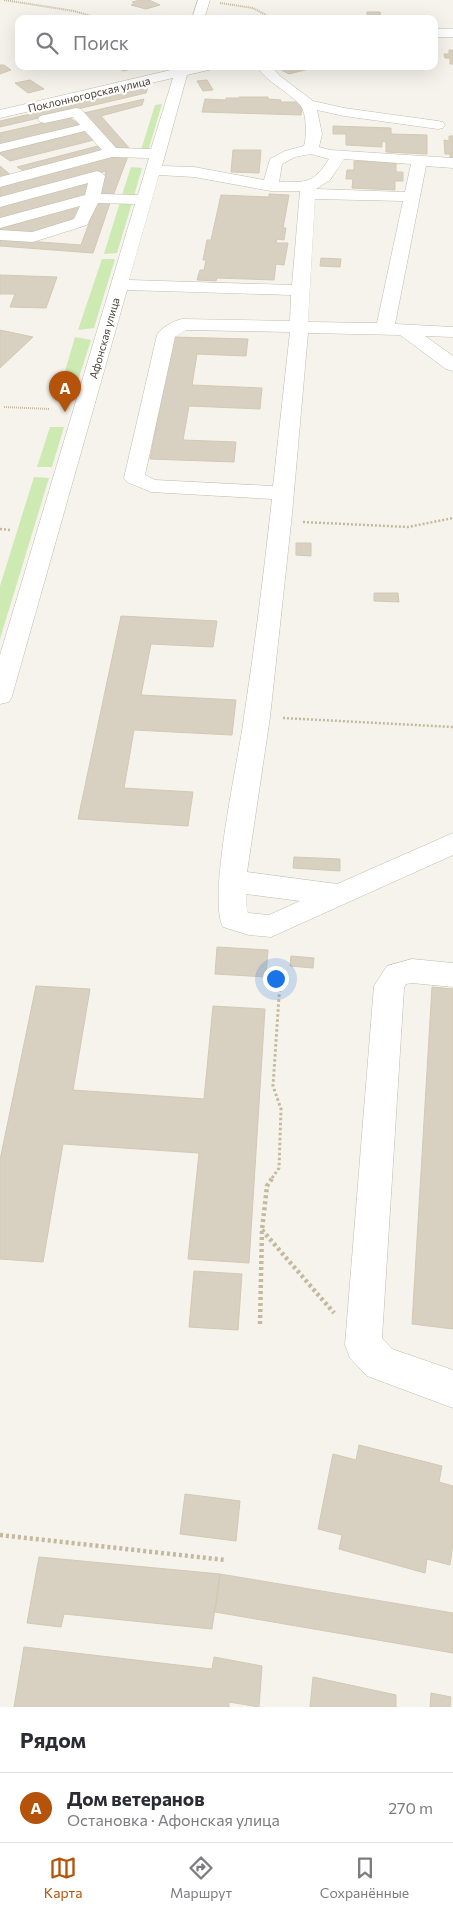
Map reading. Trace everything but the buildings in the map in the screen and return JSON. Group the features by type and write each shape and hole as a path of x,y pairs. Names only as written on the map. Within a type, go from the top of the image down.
{"street":[{"path":"200,15 209,1"},
{"path":"438,32 453,32"},
{"name":"Поклонногорская улица","path":"0,114 178,70"},
{"name":"Афонская улица","path":"0,696 182,70"},
{"path":"267,70 275,79 308,104 344,112 446,125 446,163 331,154"},
{"path":"308,104 315,134 311,149"},
{"path":"28,123 76,112 112,152"},
{"path":"0,148 90,126"},
{"path":"271,186 275,162 290,154 311,149 338,157 324,177 308,191 299,328 282,504 257,717 232,881 233,918 249,924 271,926 453,843"},
{"path":"0,182 112,152 194,172 271,186 308,191 413,197"},
{"path":"385,329 419,161"},
{"path":"0,202 97,176 92,198 81,222 33,237 0,235"},
{"path":"0,224 92,198 144,200"},
{"path":"120,285 300,290"},
{"path":"282,504 151,486 134,478 166,335 182,324 453,332"},
{"path":"405,330 453,365"},
{"path":"232,881 339,895"},
{"path":"453,975 412,971 396,974 389,986 363,1345 380,1362 453,1389"}],"path":[{"path":"4,0 74,10 89,15"},
{"path":"209,1 253,8 266,15"},
{"path":"4,407 49,409"},
{"path":"282,504 307,524 408,527 422,523 445,522 453,518"},
{"path":"0,529 12,530"},
{"path":"257,717 453,727"},
{"path":"260,1324 262,1230 268,1186 278,1168 281,1109 273,1086 280,982"},
{"path":"262,1230 363,1345"},
{"path":"0,1535 225,1560"}],"green space":[{"path":"162,104 148,151 141,150 155,105"},
{"path":"131,167 142,168 134,196 122,195"},
{"path":"120,202 132,203 117,253 104,254"},
{"path":"102,259 115,259 94,328 78,330"},
{"path":"75,337 91,340 74,393 59,392"},
{"path":"50,427 64,427 52,467 37,467"},
{"path":"34,477 49,478 0,639 0,586"}],"place":[{"name":"Дом ветеранов","path":"65,412"}]}
